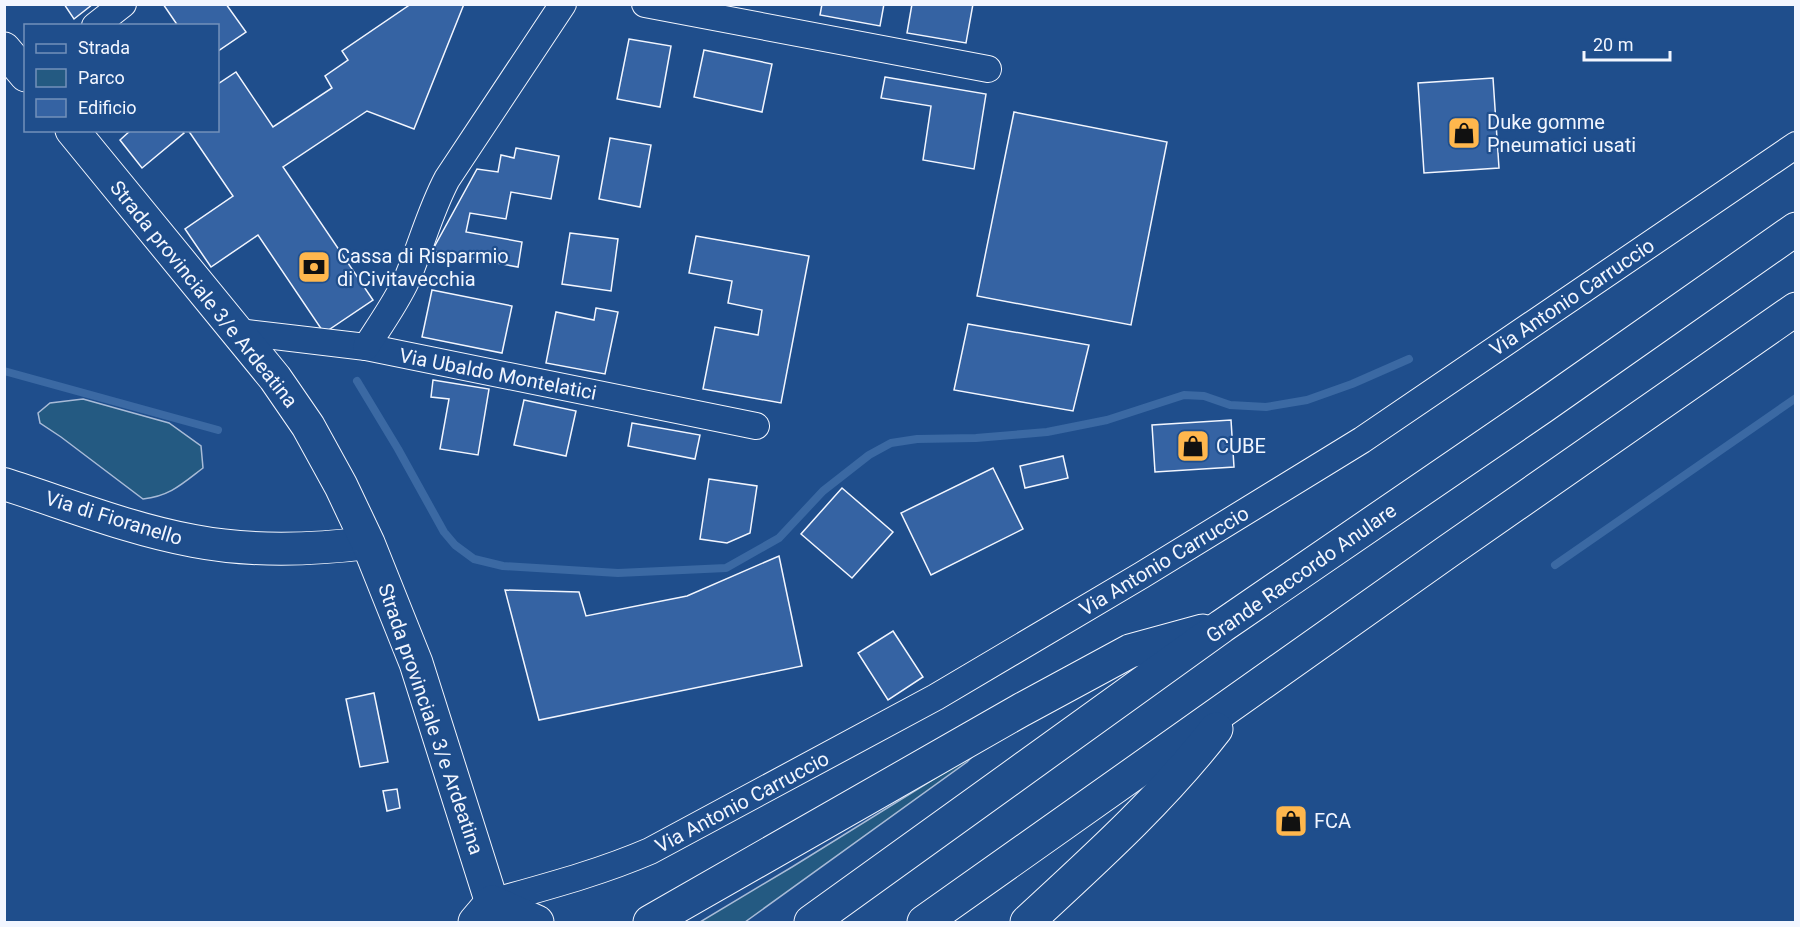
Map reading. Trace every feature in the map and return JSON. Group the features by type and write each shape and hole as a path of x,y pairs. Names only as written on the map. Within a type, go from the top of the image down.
{"main road":[{"path":"4,49 24,73"},
{"name":"Strada provinciale 3/e Ardeatina","path":"74,132 275,378 308,426 341,486 369,543 416,663 488,916"},
{"name":"Grande Raccordo Anulare","path":"811,922 1222,626 1542,407 1796,229"},
{"path":"924,922 1796,309"},
{"path":"650,922 1021,710 1130,651 1222,626"},
{"path":"1027,922 1108,848 1185,767 1237,701"},
{"path":"488,916 537,922"}],"street":[{"path":"98,24 123,4"},
{"path":"366,347 406,281 439,193 447,179 563,4"},
{"path":"645,4 988,69"},
{"name":"Via Antonio Carruccio","path":"488,916 580,877 650,851 936,697 1142,575 1362,440 1796,145"},
{"name":"Via Ubaldo Montelatici","path":"239,332 366,347 756,426"},
{"name":"Via di Fioranello","path":"4,484 147,531 195,542 310,549 369,543"}],"green space":[{"path":"83,399 169,423 201,446 203,468 168,492 143,499 40,423 38,413 50,403"},
{"path":"976,753 967,762 745,922 700,922 792,867"}],"building":[{"path":"64,4 93,4 74,19"},
{"path":"163,4 226,4 246,32 219,50 219,24 177,24"},
{"path":"411,4 464,4 414,129 367,111 283,167 373,300 324,333 258,235 211,267 185,229 233,196 189,132 219,132 219,83 236,72 273,127 332,88 325,76 348,60 342,51"},
{"path":"822,4 884,4 880,26 820,15"},
{"path":"912,4 973,4 966,43 907,33"},
{"path":"629,39 671,46 660,107 617,99"},
{"path":"704,50 772,64 762,112 694,97"},
{"path":"885,77 986,94 974,169 923,160 931,106 881,98"},
{"path":"1493,78 1499,168 1424,173 1418,83"},
{"path":"1014,112 1167,142 1131,325 977,296"},
{"path":"129,132 184,133 142,168 120,140"},
{"path":"610,138 651,145 640,207 599,199"},
{"path":"516,148 559,156 551,199 511,192 506,219 470,213 466,232 522,242 518,267 432,251 477,169 498,172 501,155 514,158"},
{"path":"570,233 618,239 611,291 562,284"},
{"path":"696,236 809,256 781,403 703,389 715,327 758,335 762,310 728,303 732,281 689,273"},
{"path":"432,290 512,306 502,353 422,337"},
{"path":"596,308 618,312 605,374 546,363 556,312 594,320"},
{"path":"968,324 1089,345 1073,411 954,390"},
{"path":"433,380 489,389 478,455 440,449 449,399 431,397"},
{"path":"524,400 576,411 566,456 514,445"},
{"name":"CUBE","path":"1231,420 1234,467 1155,472 1152,425"},
{"path":"632,423 700,435 695,459 628,446"},
{"path":"1063,456 1068,478 1025,488 1020,466"},
{"path":"993,468 1023,529 931,575 901,513"},
{"path":"709,479 757,486 750,533 727,543 700,539"},
{"path":"842,488 893,532 852,578 801,534"},
{"path":"779,556 802,666 539,720 505,590 579,592 586,616 687,596"},
{"path":"893,631 923,677 888,700 858,653"},
{"path":"374,693 388,762 360,767 346,699"},
{"path":"397,789 400,808 387,811 383,791"}],"waterway":[{"path":"357,381 444,532 455,545 474,559 503,566 618,573 726,568 779,538 823,491 869,455 891,443 917,439 976,438 1047,432 1107,420 1184,395 1204,396 1230,405 1266,407 1307,400 1352,384 1409,359"},
{"path":"4,371 218,430"},
{"path":"1555,565 1796,398"}],"place":[{"name":"Duke gomme Pneumatici usati","path":"1464,133"},
{"name":"Cassa di Risparmio di Civitavecchia","path":"314,267"},
{"name":"CUBE","path":"1193,446"},
{"name":"FCA","path":"1291,821"}]}
